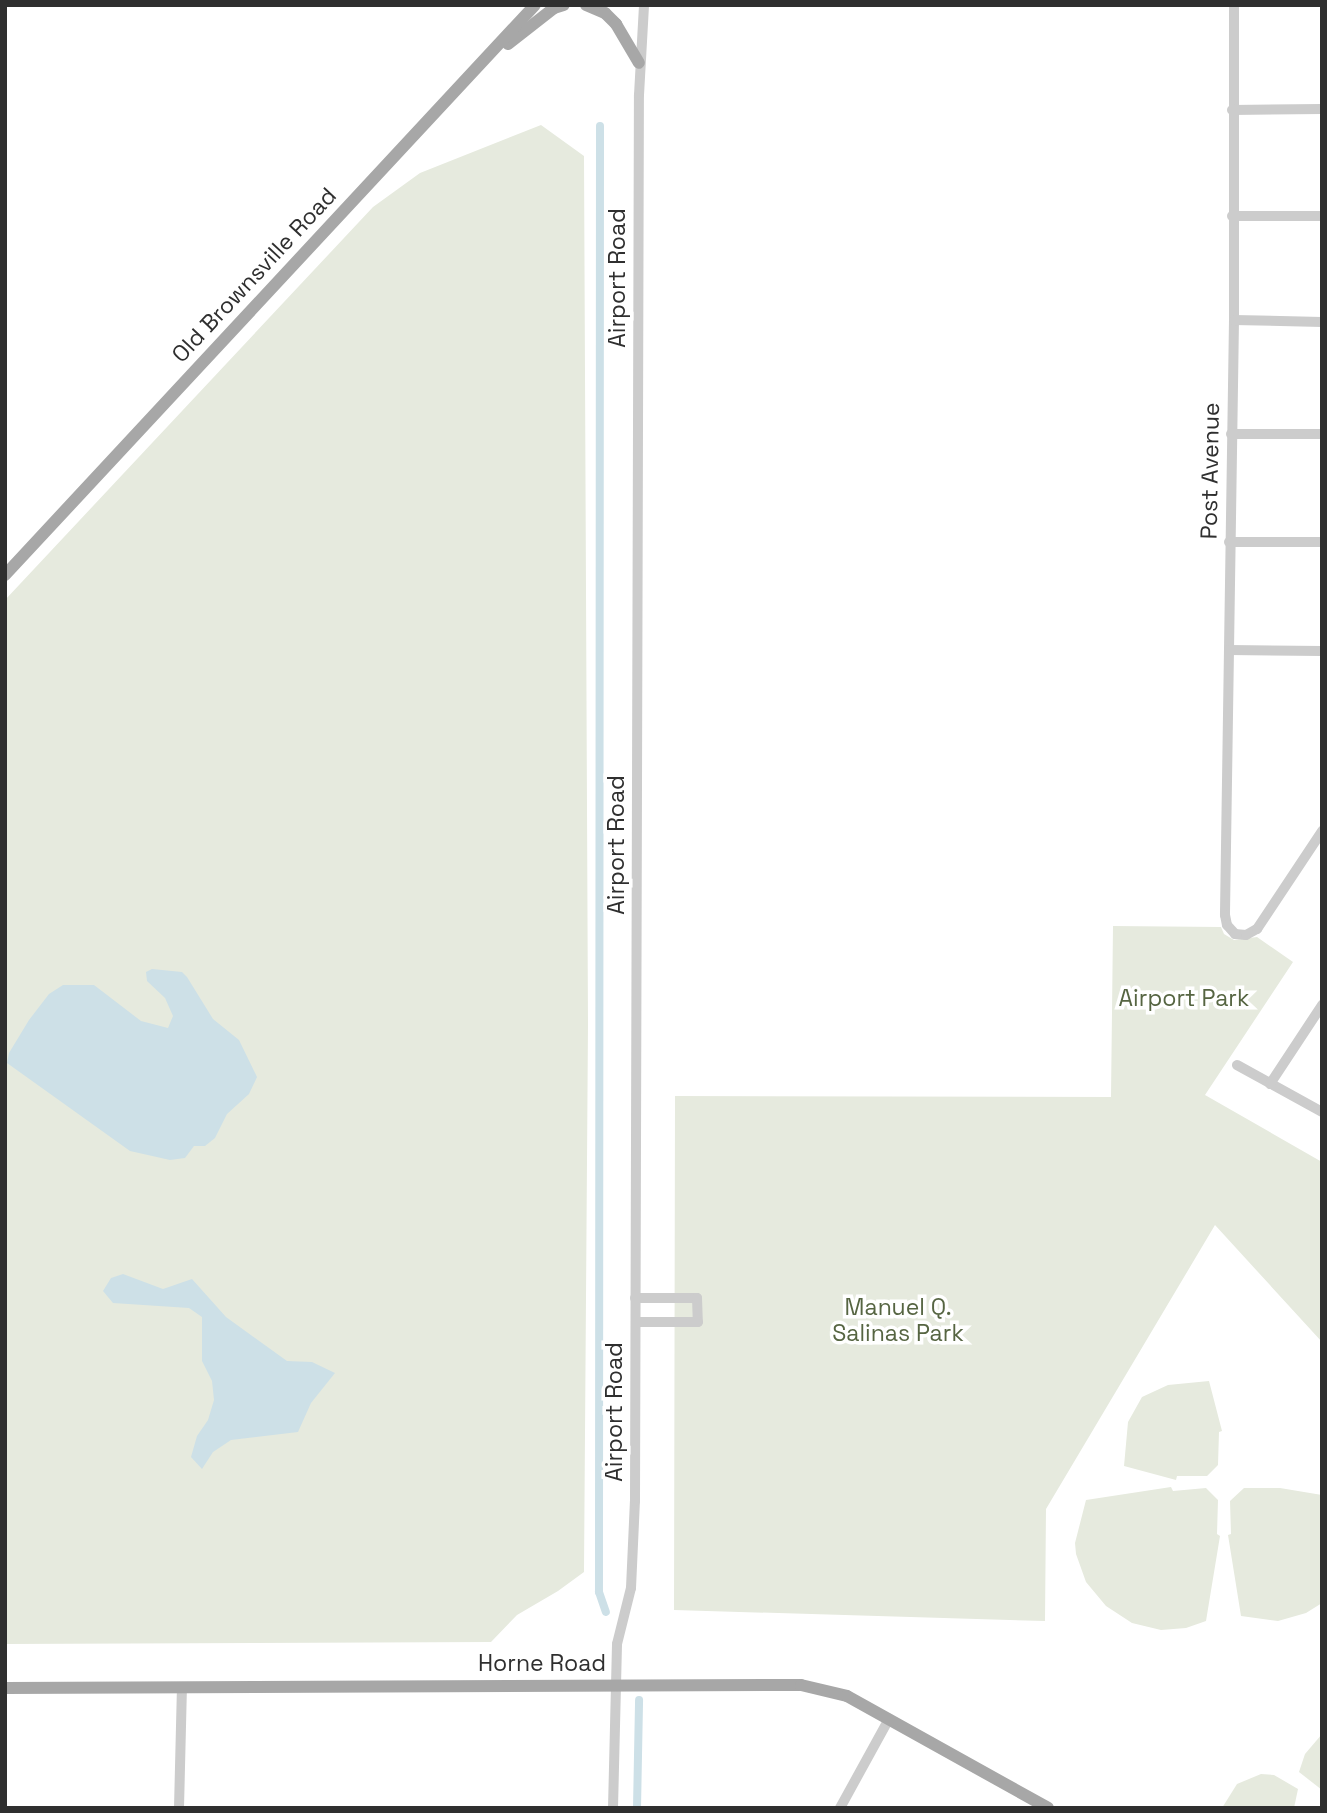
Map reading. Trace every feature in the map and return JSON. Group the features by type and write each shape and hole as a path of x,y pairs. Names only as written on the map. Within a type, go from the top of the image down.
{"main road":[{"name":"Old Brownsville Road","path":"5,575 536,5"},
{"path":"480,65 554,8 564,5"},
{"path":"586,5 605,13 617,24 639,63"},
{"name":"Horne Road","path":"5,1688 801,1685 847,1696 1048,1808"}],"street":[{"name":"Airport Road","path":"613,1808 617,1644 631,1588 634,1555 639,63 645,5"},
{"name":"Post Avenue","path":"1234,5 1234,320 1225,915 1227,925 1236,934 1246,934 1257,929 1322,831"},
{"path":"1233,110 1322,109"},
{"path":"1232,216 1322,216"},
{"path":"1234,320 1322,322"},
{"path":"1231,434 1322,434"},
{"path":"1229,542 1322,542"},
{"path":"1229,650 1322,651"},
{"path":"1270,1084 1320,1011"},
{"path":"1237,1065 1322,1112"},
{"path":"635,1298 697,1298 698,1322 636,1322"},
{"path":"179,1808 182,1687"},
{"path":"841,1808 889,1718"}],"green space":[{"path":"541,125 584,156 588,1024 584,1572 517,1615 491,1642 5,1644 5,600 373,207 420,173"},
{"name":"Manuel Q. Salinas Park","path":"1113,926 1221,927 1224,934 1234,940 1257,937 1293,962 1205,1095 1322,1162 1322,1342 1215,1225 1046,1509 1045,1621 674,1610 675,1096 1111,1097"},
{"path":"1209,1381 1222,1431 1219,1432 1218,1465 1207,1476 1177,1476 1176,1480 1124,1466 1128,1422 1142,1397 1168,1385"},
{"path":"1171,1487 1173,1491 1206,1488 1218,1500 1217,1534 1220,1536 1206,1621 1186,1628 1161,1630 1132,1623 1106,1606 1086,1582 1075,1543 1086,1500"},
{"path":"1244,1488 1280,1488 1322,1495 1322,1603 1306,1613 1278,1621 1241,1616 1228,1535 1231,1534 1230,1501"},
{"path":"1322,1734 1322,1790 1299,1772 1305,1754"},
{"path":"1261,1774 1274,1775 1298,1789 1294,1808 1222,1808 1237,1784"}],"shaded area":[{"path":"152,969 182,972 187,977 213,1019 239,1040 257,1077 249,1094 227,1114 215,1138 205,1146 194,1146 185,1158 170,1160 130,1151 7,1063 9,1053 29,1020 49,994 63,985 94,985 141,1021 168,1028 173,1016 165,998 147,981 146,972"},
{"path":"123,1274 163,1289 192,1279 226,1317 287,1361 312,1362 335,1373 311,1403 298,1432 231,1440 213,1452 202,1469 191,1457 197,1436 208,1420 214,1400 212,1381 202,1361 202,1317 189,1308 113,1303 103,1291 111,1278"}],"waterway":[{"path":"600,126 599,1592 606,1612"},
{"path":"637,1808 639,1700"}],"park label":[{"name":"Airport Park","path":"1184,998"}]}
